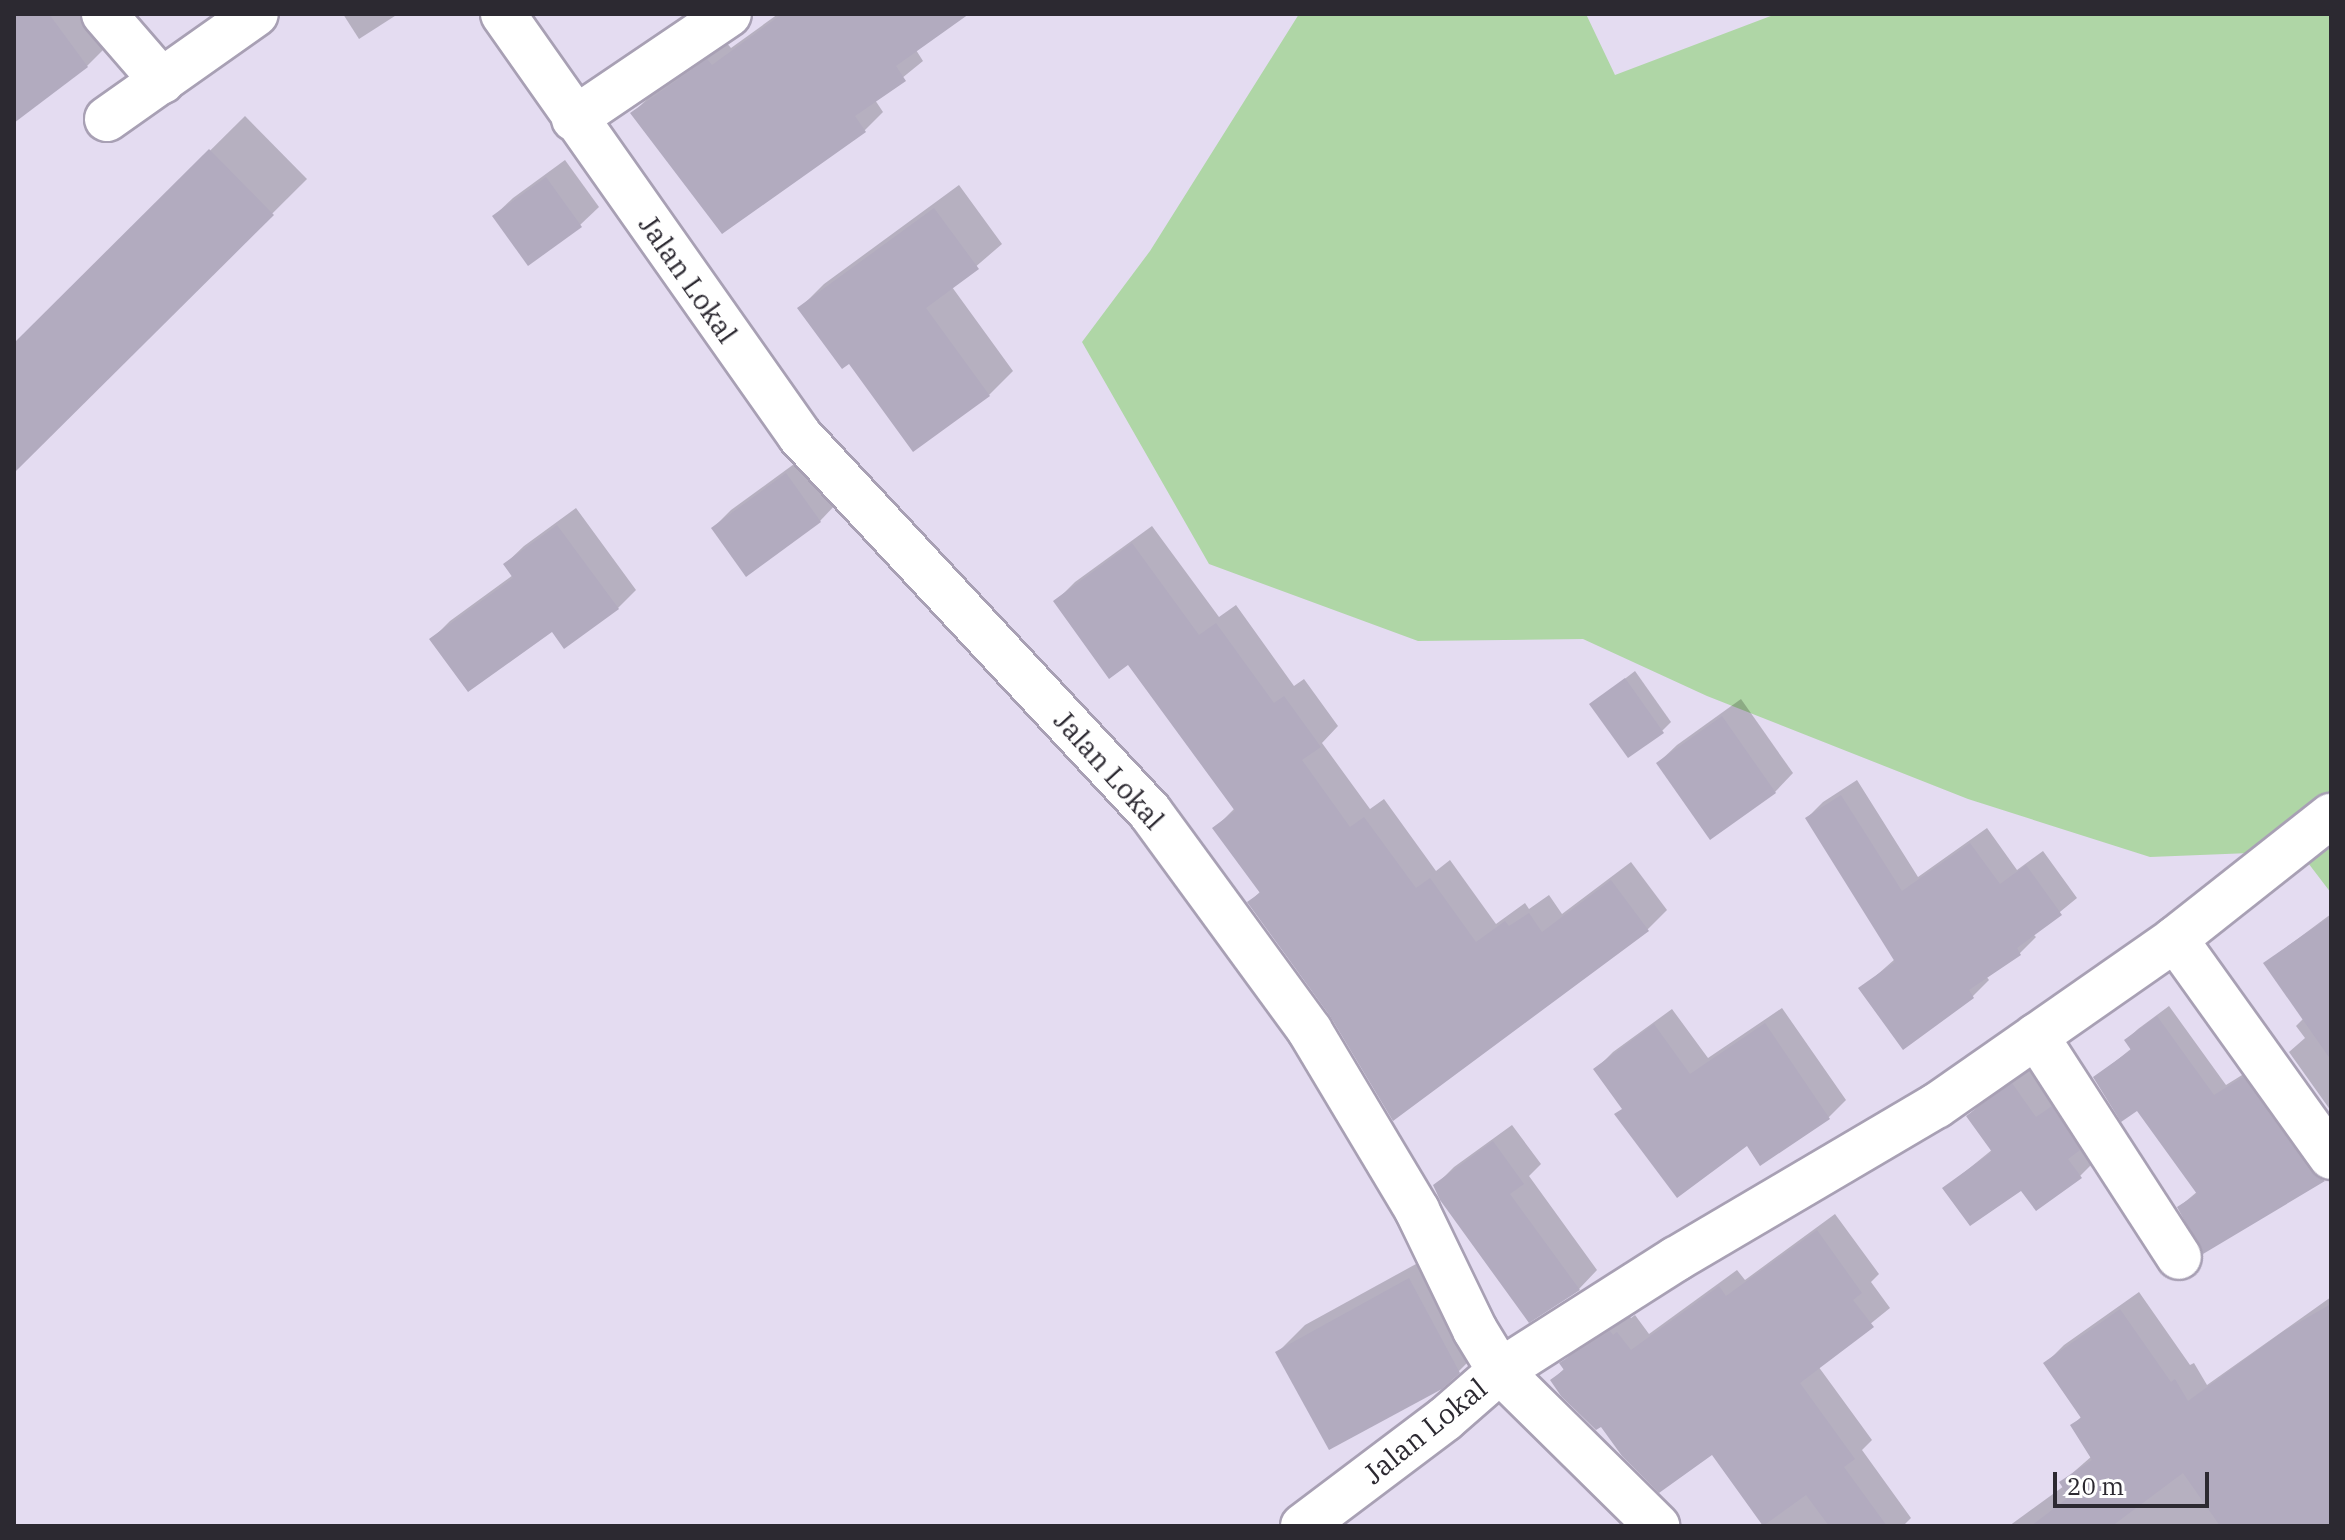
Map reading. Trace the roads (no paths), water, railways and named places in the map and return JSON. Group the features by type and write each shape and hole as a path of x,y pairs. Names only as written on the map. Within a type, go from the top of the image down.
{"street":[{"path":"104,14 162,81"},
{"path":"107,119 256,14"},
{"name":"Jalan Lokal","path":"503,14 800,436 1150,812 1310,1031 1417,1210 1475,1330 1500,1371 1445,1419 1303,1526"},
{"path":"574,119 729,14"},
{"path":"1657,1526 1500,1371 1676,1259 1936,1106 2175,939 2331,816"},
{"path":"2175,939 2331,1157"},
{"path":"2036,1036 2179,1257"}]}
